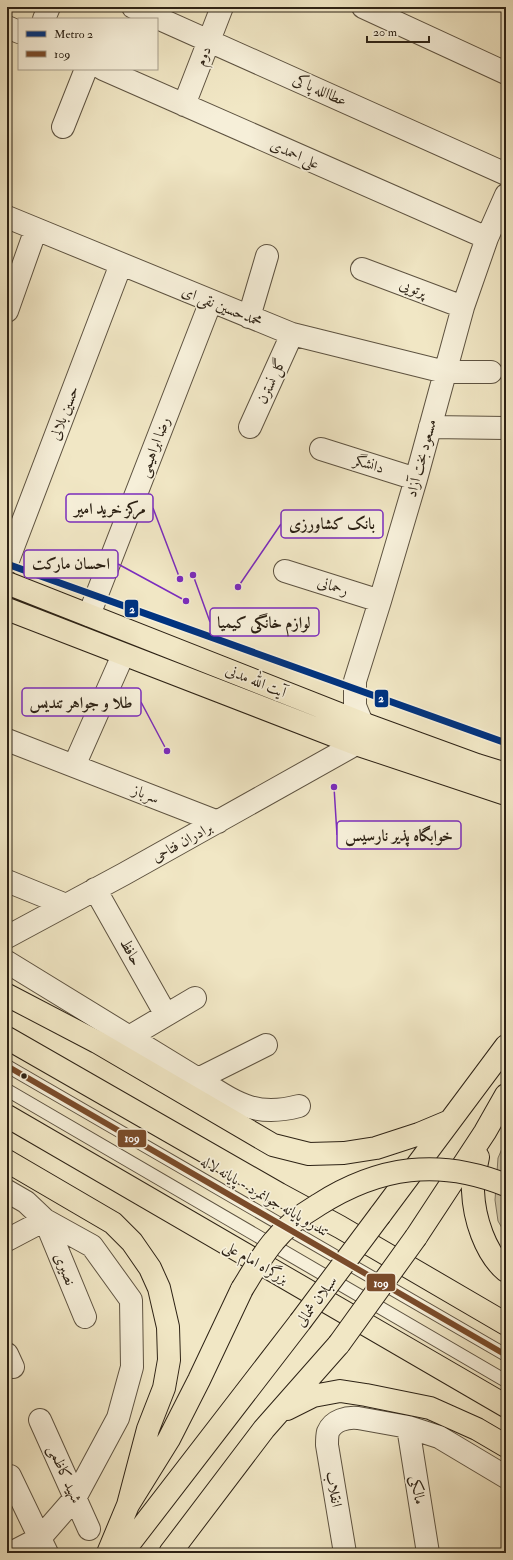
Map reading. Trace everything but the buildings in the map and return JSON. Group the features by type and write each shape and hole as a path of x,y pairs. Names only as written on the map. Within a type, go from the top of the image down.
{"main road":[{"name":"آیت الله مدنی","path":"7,583 362,723 506,774"},
{"name":"آیت الله مدنی","path":"7,609 356,744 506,794"},
{"path":"356,744 362,723"},
{"path":"477,765 506,761"},
{"path":"7,995 97,1042 272,1145 309,1154 344,1153 376,1148 419,1134 450,1121"},
{"path":"7,1038 278,1194 340,1227 506,1324"},
{"name":"سبلان شمالی","path":"122,1553 300,1322 506,1046"},
{"path":"177,1548 264,1429 339,1344 416,1237 485,1132 506,1095"},
{"name":"بزرگراه امام علی","path":"7,1116 506,1406"},
{"path":"485,1132 478,1154 473,1191 476,1210 486,1245 501,1267 506,1271"},
{"path":"7,1161 113,1223 132,1242 150,1268 159,1288 168,1327 169,1360 164,1388 148,1429 128,1505 108,1553"},
{"path":"128,1505 169,1439 242,1289 274,1240 302,1215 332,1196 358,1183 382,1175 402,1171 434,1169 465,1172 489,1178 506,1185"},
{"path":"264,1429 289,1407 313,1396 340,1391 430,1408 477,1429 506,1446"}],"street":[{"path":"44,18 49,7"},
{"name":"عطاالله پاکی","path":"133,7 158,18"},
{"name":"دوم","path":"184,105 222,7"},
{"path":"363,7 506,73"},
{"name":"عطاالله پاکی","path":"158,18 506,174"},
{"path":"7,26 18,32"},
{"path":"63,127 86,70"},
{"name":"علی احمدی","path":"105,70 487,238"},
{"name":"مسعود بخت آزاد","path":"362,723 355,706 355,680 416,479 463,308 487,238 504,207"},
{"name":"محمدحسین نقی ای","path":"7,217 292,334 445,372 491,372"},
{"path":"7,311 36,229"},
{"path":"249,317 267,256"},
{"name":"حسین بلالی","path":"7,563 121,264"},
{"name":"پرتویی","path":"362,269 463,308"},
{"name":"رضا ابراهیمی","path":"89,615 211,301"},
{"name":"گل نسترن","path":"250,427 292,334"},
{"path":"430,427 506,428"},
{"name":"دانشگر","path":"321,449 416,479"},
{"name":"رحمانی","path":"285,571 380,601"},
{"path":"74,766 123,655"},
{"name":"سرباز","path":"7,740 218,822"},
{"name":"برادران فتاحی","path":"7,937 218,822 356,744"},
{"path":"7,881 66,905"},
{"name":"حافظ","path":"95,889 166,1015"},
{"path":"7,962 234,1102 256,1109 282,1110 299,1106"},
{"path":"129,1037 195,998"},
{"path":"198,1079 266,1045"},
{"path":"7,1191 26,1202 45,1220 92,1246 131,1300 132,1366 118,1418 75,1498 43,1546 11,1553"},
{"path":"7,1240 45,1220"},
{"name":"نصیری","path":"45,1220 86,1317"},
{"name":"انقلاب","path":"345,1553 327,1445 328,1432 341,1419 348,1417 408,1427"},
{"name":"شهید کاظمی","path":"40,1420 89,1529"},
{"path":"408,1427 438,1437 505,1480"},
{"name":"مالکی","path":"408,1427 428,1553"},
{"path":"10,1476 43,1546"}],"lane":[{"name":"تندرو پایانه جوانمرد - پایانه لاله","path":"7,1066 506,1355"},
{"path":"7,1090 506,1380"}],"shaded area":[{"path":"504,1144 506,1144 506,1235 498,1221 495,1200 498,1158"}],"metro line":[{"name":"2","path":"7,564 506,743"}],"transit line":[{"name":"109","path":"7,1066 506,1355"}],"place":[{"name":"لوازم خانگى کیمیا","path":"193,575"},
{"name":"مرکز خرید امیر","path":"180,579"},
{"name":"بانک کشاورزی","path":"238,587"},
{"name":"احسان مارکت","path":"186,601"},
{"name":"طلا و جواهر تندیس","path":"167,751"},
{"name":"خوابگاه پذیر نارسیس","path":"334,787"}]}
